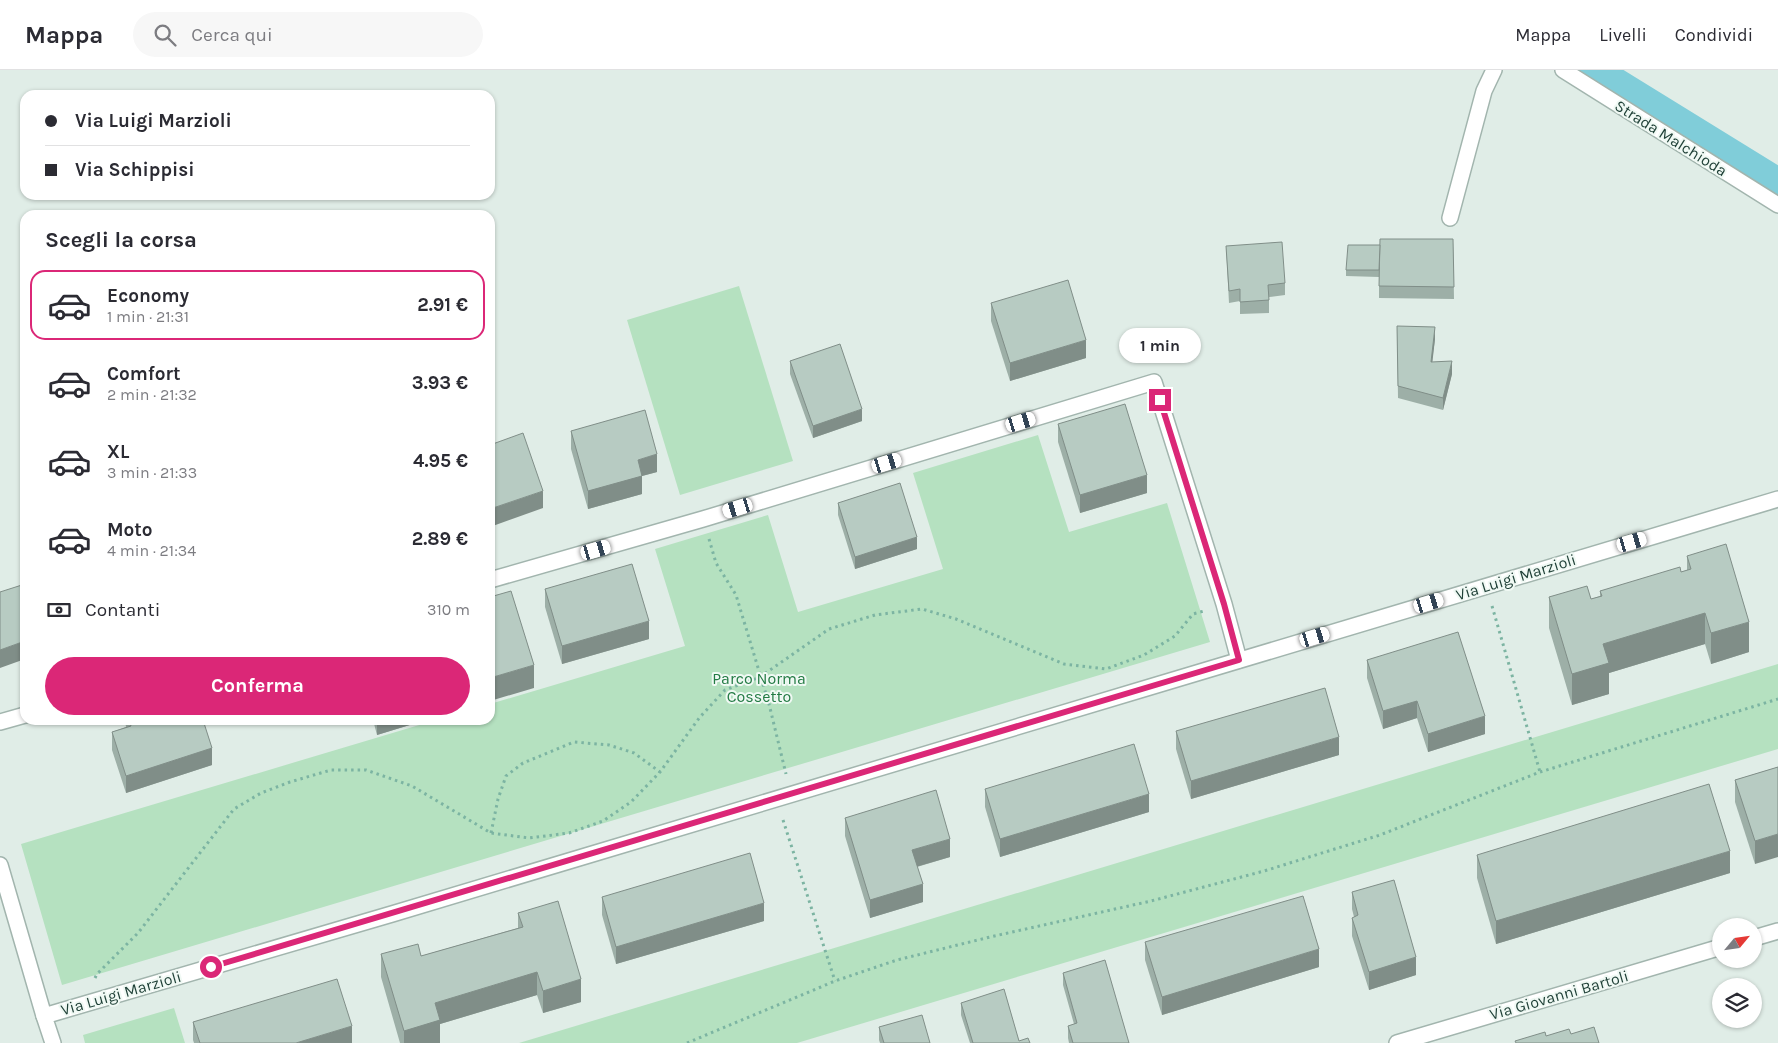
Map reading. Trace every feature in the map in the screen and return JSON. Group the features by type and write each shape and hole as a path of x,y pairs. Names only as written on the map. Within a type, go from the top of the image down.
{"street":[{"path":"1450,218 1484,91 1494,70"},
{"name":"Strada Malchioda","path":"1563,70 1778,205"},
{"path":"495,579 703,519 1154,382 1224,604 1239,660"},
{"name":"Via Luigi Marzioli","path":"53,1043 44,1016 1778,499"},
{"path":"0,722 20,716"},
{"path":"0,865 44,1016"},
{"path":"1762,936 1778,931"},
{"name":"Via Giovanni Bartoli","path":"1397,1043 1712,950"}],"path":[{"path":"703,519 716,563 736,595 769,704 784,796 834,981"},
{"path":"1486,586 1540,772"},
{"path":"83,1004 97,974 138,933 234,809 261,793 290,782 331,770 366,770 412,786 491,833 529,838 568,833 603,821 631,802 660,772 700,717 725,690 760,677 829,629 875,615 922,609 956,620 1064,664 1106,669 1144,655 1175,636 1193,614 1224,604"},
{"path":"687,1043 834,981 897,960 1151,901 1264,871 1380,834 1540,772 1778,699"},
{"path":"491,833 498,799 506,776 523,763 574,742 610,745 634,753 660,772"}],"green space":[{"path":"739,286 793,461 680,495 627,320"},
{"name":"Parco Norma Cossetto","path":"1038,435 1069,532 1167,503 1210,642 62,985 21,844 419,725 495,725 495,703 685,646 655,549 768,515 798,612 943,569 913,473"},
{"path":"1778,664 1778,749 797,1043 519,1043"},
{"path":"174,1008 185,1043 85,1043 83,1035"}],"building":[{"path":"1380,239 1453,239 1454,287 1379,286"},
{"path":"1282,242 1285,283 1268,285 1269,300 1240,302 1240,289 1229,291 1226,246"},
{"path":"1348,245 1380,245 1379,270 1346,270"},
{"path":"1068,280 1086,340 1010,363 991,303"},
{"path":"1397,326 1435,327 1431,362 1452,361 1443,398 1398,386"},
{"path":"840,344 862,409 813,426 790,361"},
{"path":"1125,404 1147,475 1080,495 1058,424"},
{"path":"645,410 657,454 638,460 642,476 588,491 571,431"},
{"path":"523,433 543,491 495,507 495,443"},
{"path":"900,483 917,537 855,557 838,503"},
{"path":"1726,544 1749,622 1711,633 1705,613 1603,644 1609,663 1572,674 1549,597 1587,586 1591,599 1602,596 1600,591 1680,567 1681,572 1691,569 1687,556"},
{"path":"632,564 649,621 562,646 545,589"},
{"path":"20,586 20,643 0,650 0,592"},
{"path":"511,591 534,665 495,677 495,596"},
{"path":"1458,632 1485,716 1428,734 1417,701 1383,711 1367,660"},
{"path":"1325,688 1339,737 1191,781 1176,731"},
{"path":"205,725 212,748 126,776 112,732 131,726"},
{"path":"1134,744 1149,794 1000,839 985,789"},
{"path":"1778,767 1778,834 1755,841 1735,780"},
{"path":"1709,784 1730,851 1496,921 1477,855"},
{"path":"936,790 950,839 912,850 923,884 870,900 845,818"},
{"path":"750,853 764,903 616,947 602,897"},
{"path":"1394,880 1416,957 1369,972 1352,918 1358,915 1352,892"},
{"path":"1303,896 1319,949 1162,997 1145,942"},
{"path":"558,901 581,979 543,991 537,972 435,1003 440,1020 404,1031 381,954 418,944 421,956 523,927 518,913"},
{"path":"1105,960 1129,1043 1073,1043 1068,1026 1077,1023 1063,973"},
{"path":"337,979 352,1026 296,1043 200,1043 193,1022"},
{"path":"1004,989 1019,1041 1028,1038 1030,1043 973,1043 961,1003"},
{"path":"922,1015 930,1043 884,1043 879,1027"},
{"path":"1594,1027 1599,1043 1516,1043 1515,1041 1545,1032 1546,1036 1569,1029 1571,1034"}],"waterway":[{"path":"1595,70 1778,183"}],"route":[{"path":"211,967 1239,660 1224,604 1160,400"}]}
